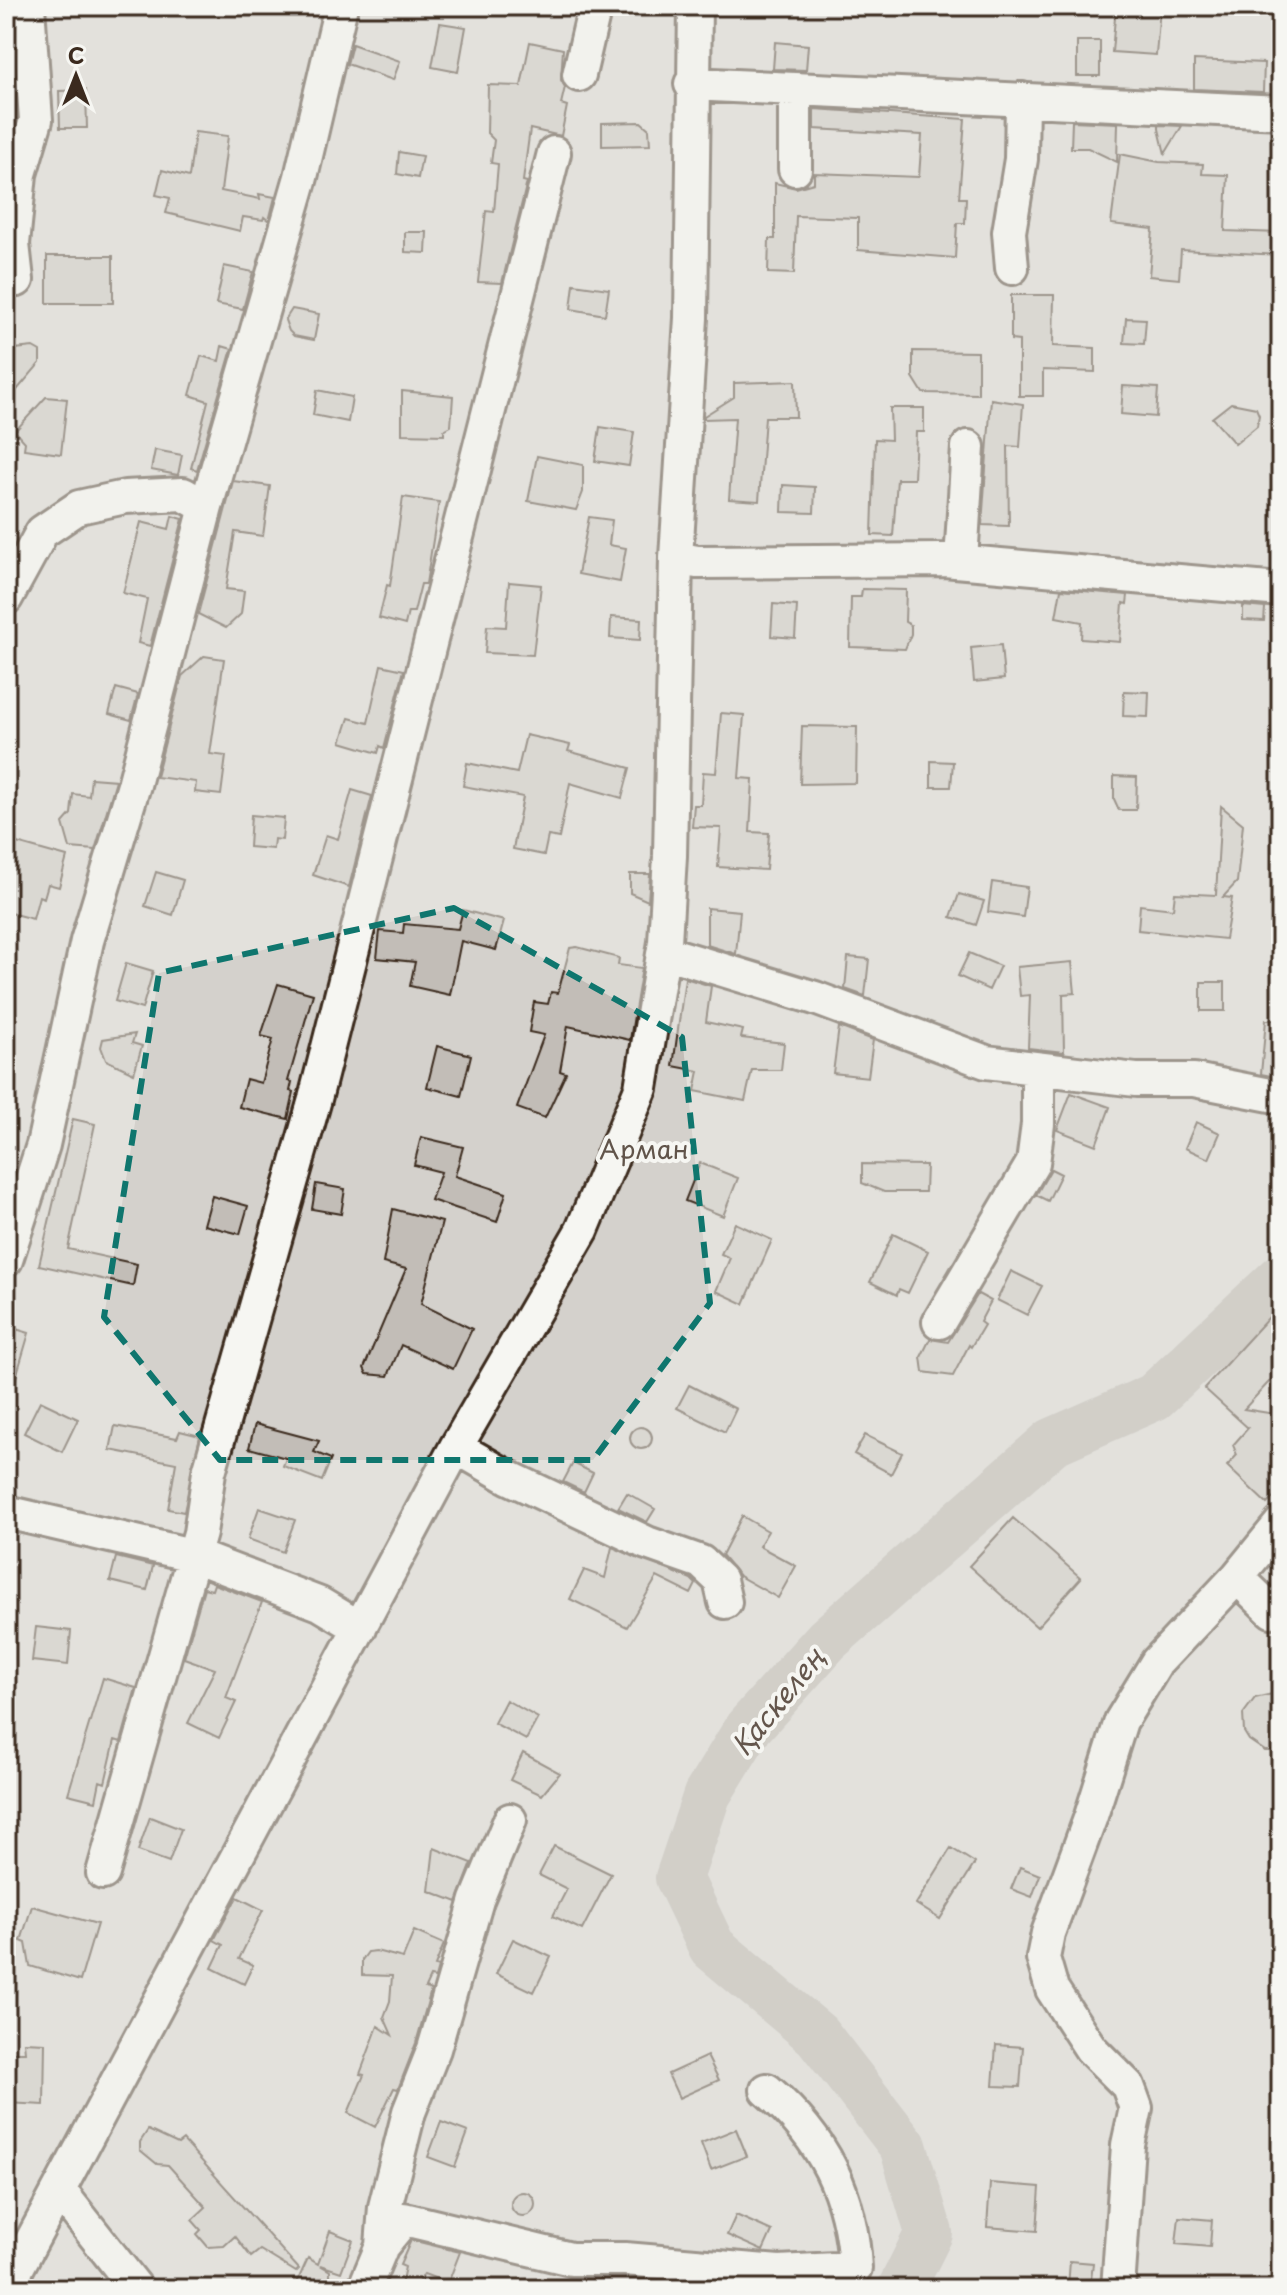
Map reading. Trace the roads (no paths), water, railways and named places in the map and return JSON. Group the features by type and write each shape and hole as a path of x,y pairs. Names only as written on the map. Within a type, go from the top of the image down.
{"street":[{"path":"17,280 13,244 20,174 36,120 28,6"},
{"path":"6,1260 43,1145 87,941 134,785 206,507 301,177 341,6"},
{"path":"579,75 595,6"},
{"path":"6,2289 456,1447 582,1230 641,1088 664,952 670,856 676,558 691,318 691,84 695,6"},
{"path":"691,84 1281,112"},
{"path":"795,90 795,169"},
{"path":"1012,268 1009,232 1021,159 1022,99"},
{"path":"103,1873 200,1533 213,1459 319,1085 554,153"},
{"path":"961,561 968,447"},
{"path":"6,598 16,574 42,532 79,507 125,497 183,494 206,507"},
{"path":"676,558 697,562 961,561 1281,590"},
{"path":"664,952 815,998 986,1062 1136,1080 1194,1080 1281,1097"},
{"path":"939,1322 1033,1163 1038,1124 1038,1069"},
{"path":"456,1447 508,1477 647,1543 701,1562 720,1580 725,1602"},
{"path":"6,1512 192,1555 320,1604 360,1628"},
{"path":"1118,2289 1128,2145 1136,2108 1128,2086 1091,2049 1052,1989 1043,1958 1048,1933 1091,1816 1121,1721 1157,1662 1237,1577 1281,1523"},
{"path":"1237,1577 1272,1611"},
{"path":"382,2246 385,2207 409,2112 434,2049 477,1900 510,1820"},
{"path":"364,2289 382,2246 404,2219 571,2259 625,2259 779,2272 855,2268 853,2227 835,2173 803,2125 767,2090"},
{"path":"59,2190 137,2289"}],"waterway":[{"name":"Қаскелең","path":"901,2289 929,2233 903,2146 817,2035 712,1947 679,1878 707,1795 748,1728 827,1640 1052,1442 1154,1397 1281,1278"}],"park label":[{"name":"Арман","path":"644,1148"}]}
